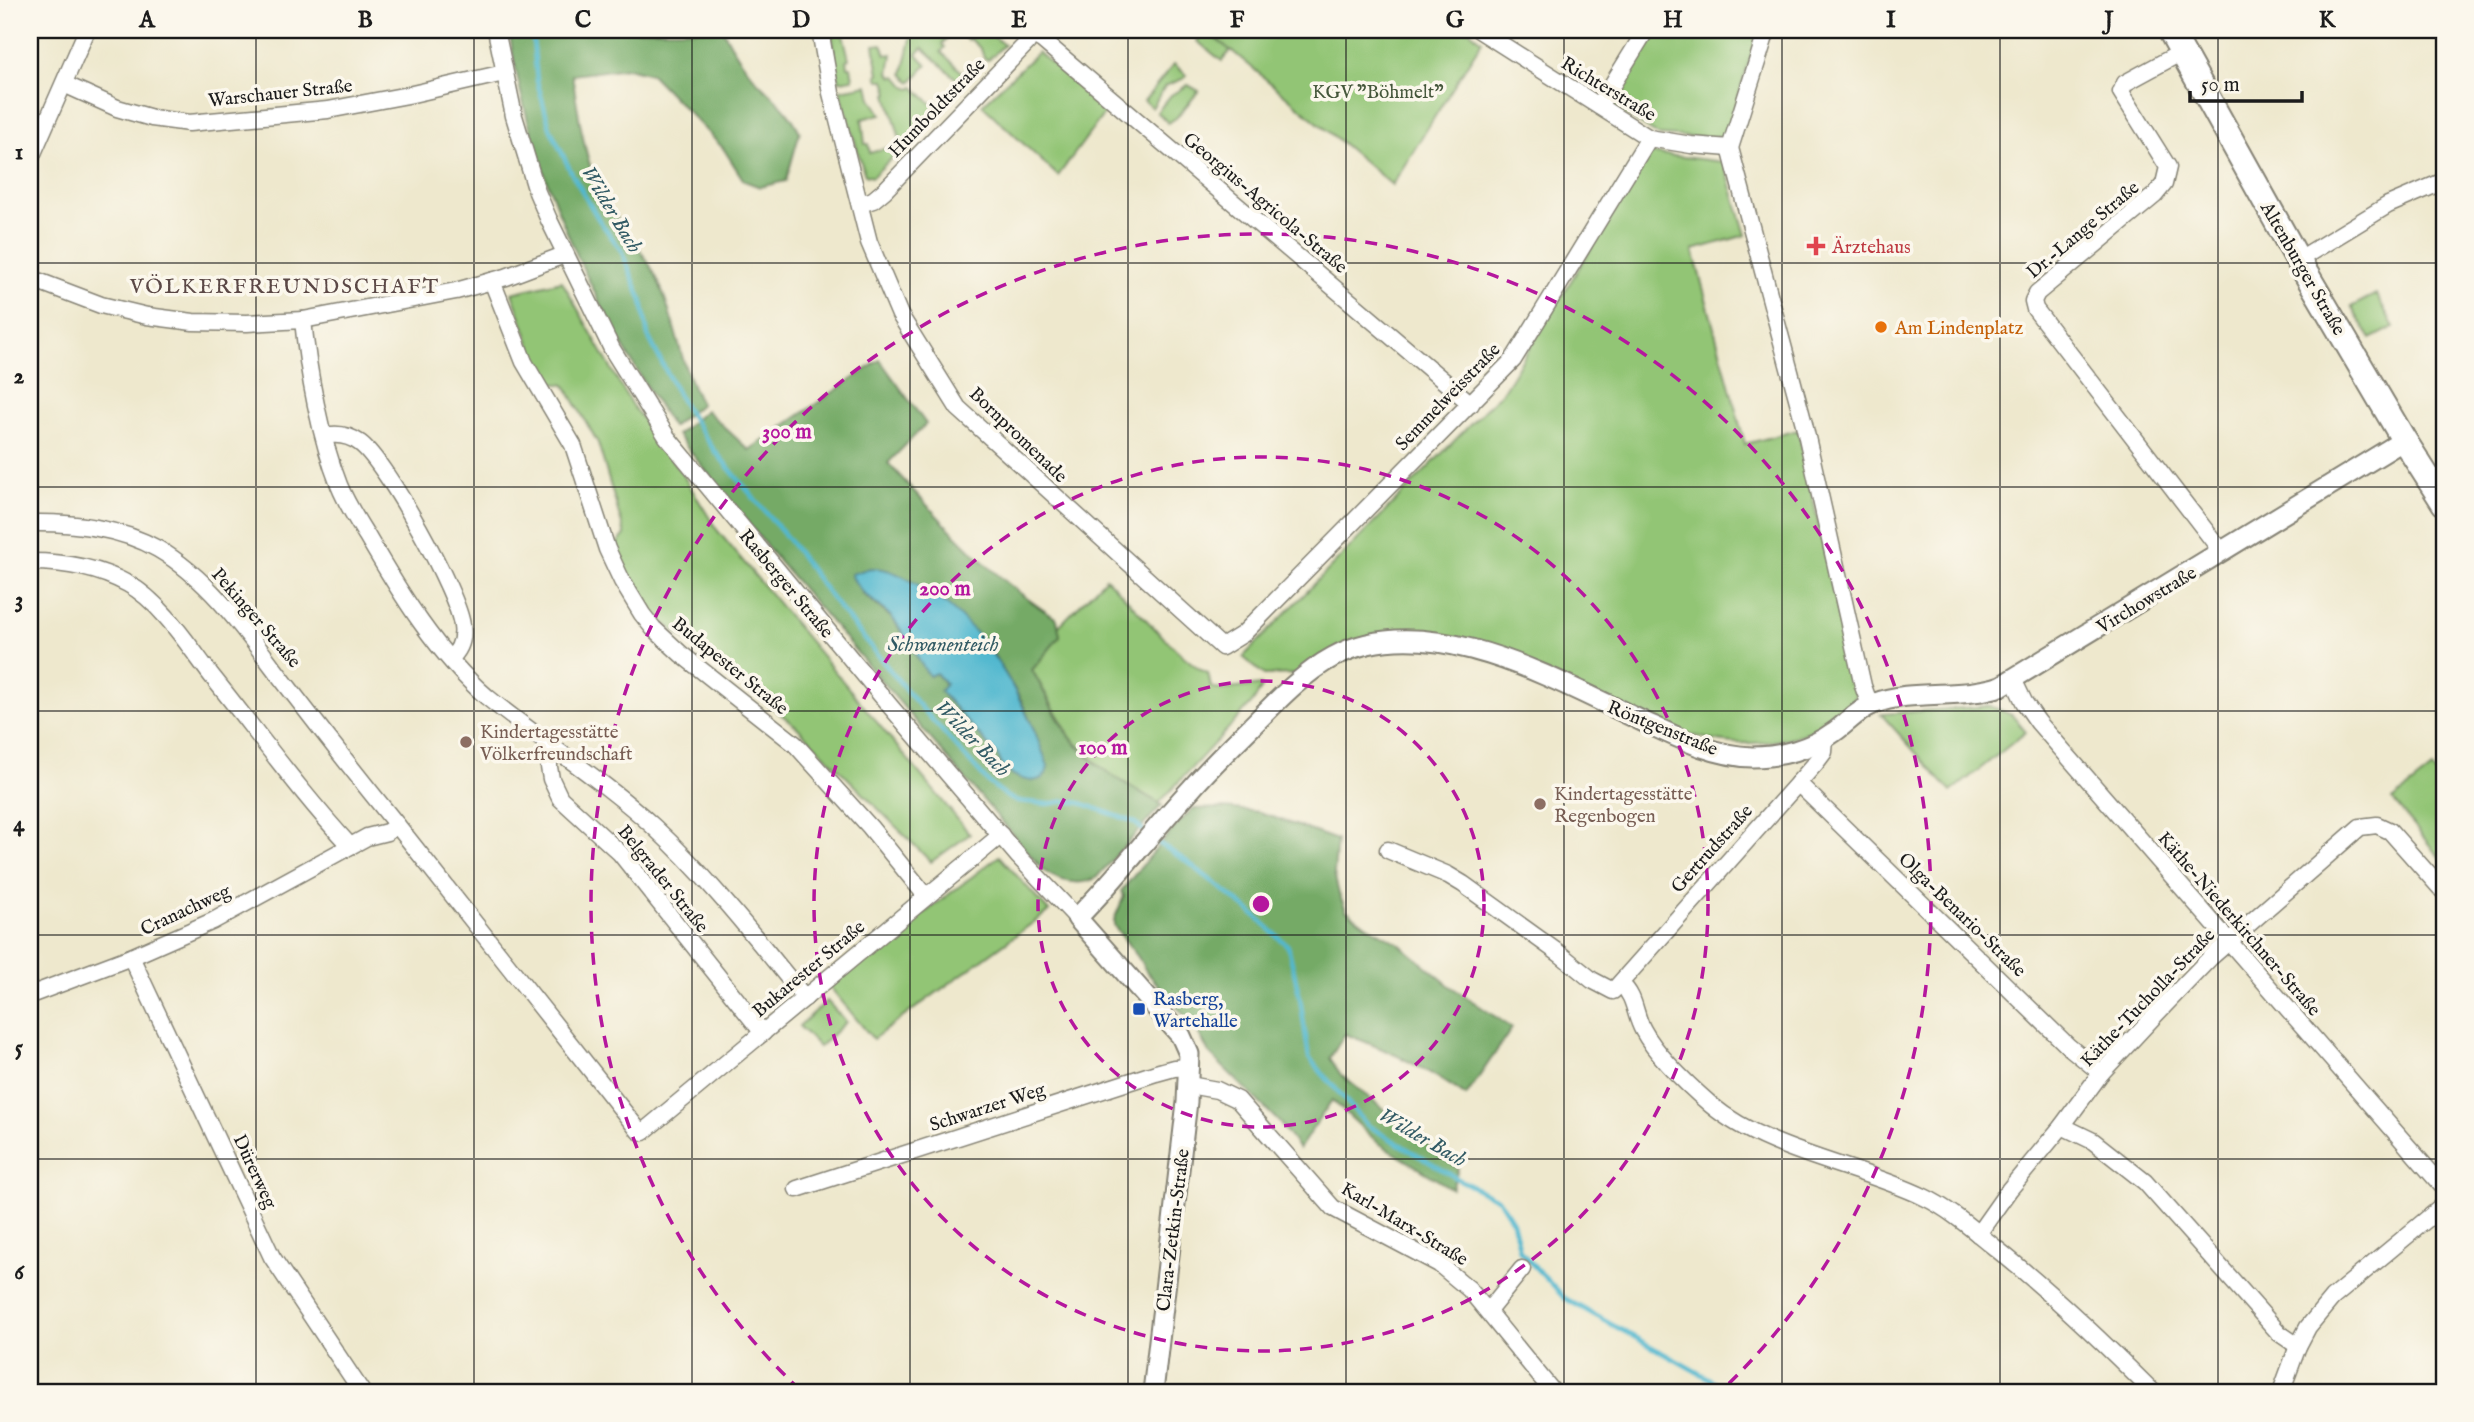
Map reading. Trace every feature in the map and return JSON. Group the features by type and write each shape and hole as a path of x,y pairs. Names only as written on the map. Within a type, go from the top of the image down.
{"main road":[{"name":"Altenburger Straße","path":"2170,30 2298,260 2444,503"}],"street":[{"path":"30,160 87,30"},
{"name":"Rasberger Straße","path":"496,30 519,137 537,192 564,255 612,349 667,437 757,548 1000,835 1181,1035 1189,1054 1189,1076"},
{"name":"Bornpromenade","path":"820,30 831,93 869,242 900,315 963,414 1214,642 1222,648 1228,645"},
{"name":"Richterstraße","path":"1479,30 1649,138 1730,148"},
{"path":"1599,106 1646,30"},
{"path":"1768,30 1730,148 1804,424 1863,686 1870,705"},
{"name":"Humboldtstraße","path":"860,204 873,200 886,190 1033,32"},
{"name":"Georgius-Agricola-Straße","path":"1033,32 1471,404"},
{"name":"Dr.-Lange Straße","path":"2182,52 2125,83 2121,92 2168,167 2164,184 2155,195 2037,293 2033,301 2035,309 2222,552"},
{"name":"Warschauer Straße","path":"64,84 117,108 152,118 188,123 328,110 504,73"},
{"name":"Semmelweisstraße","path":"1228,645 1243,634 1517,356 1649,138"},
{"path":"2298,260 2388,205 2444,181"},
{"path":"30,278 101,305 147,316 233,323 303,320 456,291 564,255"},
{"name":"Budapester Straße","path":"492,281 524,362 573,445 607,549 642,614 681,654 794,744 870,827 926,896"},
{"name":"Belgrader Straße","path":"303,320 307,364 339,486 415,612 450,659 488,697 656,828 716,891 804,998"},
{"path":"324,436 344,435 360,443 372,456 434,557 462,625 458,652 450,659"},
{"name":"Virchowstraße","path":"1870,705 1888,700 1990,690 2013,679 2404,440"},
{"name":"Pekinger Straße","path":"30,523 65,524 132,537 174,559 197,579 251,638 585,1066 639,1131 643,1132"},
{"path":"30,562 79,566 118,579 143,594 184,639 307,796 350,846 367,836 387,832 397,825"},
{"name":"Röntgenstraße","path":"1077,918 1219,759 1287,691 1317,666 1353,648 1402,639 1438,643 1488,654 1538,672 1683,740 1716,751 1753,757 1804,748 1825,738 1870,705"},
{"name":"Käthe-Niederkirchner-Straße","path":"2013,679 2038,722 2444,1188"},
{"name":"Gertrudstraße","path":"1621,984 1824,752 1825,738"},
{"name":"Belgrader Straße","path":"553,747 549,767 551,779 560,798 620,853 763,1033"},
{"name":"Olga-Benario-Straße","path":"1798,783 2060,1038 2101,1073"},
{"name":"Käthe-Tucholla-Straße","path":"1978,1234 2008,1190 2062,1126 2101,1073 2202,966 2360,827 2377,825 2390,831 2444,892"},
{"name":"Bukarester Straße","path":"643,1132 1000,835"},
{"name":"Cranachweg","path":"30,995 131,957 213,921 350,846"},
{"path":"1388,850 1463,884 1592,980 1613,991 1621,984 1631,992 1643,1029 1652,1043 1712,1106 1744,1128 1786,1146 1886,1180 1927,1198 1978,1234 2037,1280 2154,1392"},
{"name":"Dürerweg","path":"131,957 272,1257 362,1392"},
{"name":"Schwarzer Weg","path":"797,1189 1161,1072 1189,1076"},
{"name":"Karl-Marx-Straße","path":"1189,1076 1238,1100 1334,1208 1439,1264 1469,1289 1553,1392"},
{"name":"Clara-Zetkin-Straße","path":"1153,1392 1189,1076"},
{"path":"2062,1126 2093,1141 2145,1182 2279,1333 2298,1346"},
{"path":"2281,1392 2298,1346 2308,1328 2332,1298 2444,1205"},
{"path":"1488,1311 1521,1269"}],"green space":[{"path":"509,30 723,30 747,69 786,110 800,132 786,181 760,187 744,181 723,148 651,74 627,68 572,75 583,138 593,174 599,189 659,283 688,374 701,404 672,427 616,334 569,237 532,135"},
{"path":"831,30 842,30 849,59 848,67 851,67 853,79 839,81"},
{"path":"913,30 987,31 1004,45 988,60 969,38 968,40 959,34 954,38 950,35 942,44 945,47 941,52 963,73 971,65 977,72 963,85 923,48 917,54 927,65 911,82 903,74"},
{"name":"KGV \"Böhmelt\"","path":"1206,30 1469,30 1482,41 1392,185 1231,50 1222,61 1197,41 1205,31 1230,50"},
{"path":"1657,30 1759,30 1725,139 1658,135 1611,105"},
{"path":"882,44 886,55 892,54 889,73 893,77 897,76 906,87 914,87 932,104 935,102 942,108 903,149 885,80 879,80 877,75 874,45"},
{"path":"1038,52 1106,111 1058,176 982,105"},
{"path":"1174,64 1186,75 1185,78 1165,86 1152,108 1144,101"},
{"path":"868,85 871,98 881,114 862,119 865,144 868,144 870,153 890,147 894,156 872,177 865,175 840,90"},
{"path":"1188,85 1199,91 1176,118 1168,123 1157,112 1171,95"},
{"path":"1650,153 1724,162 1746,235 1693,250 1745,444 1798,430 1856,696 1832,720 1818,728 1785,739 1735,743 1687,734 1424,635 1299,674 1264,675 1243,657 1503,391"},
{"path":"562,281 631,404 683,475 717,530 970,834 931,862 796,726 655,616 636,592 612,548 625,535 598,443 565,385 544,382 512,293"},
{"path":"2376,294 2394,327 2371,339 2351,307"},
{"path":"880,360 926,424 888,463 988,566 1057,619 1060,636 1032,670 1055,713 1070,737 1090,758 1113,776 1162,805 1096,878 1069,882 1044,871 772,553 677,435 706,410 749,450","holes":["926,589 958,615 989,647 1021,700 1037,737 1026,779 1003,767 998,756 941,692 946,685 936,673 930,676 893,619 863,594"]},
{"path":"1106,578 1171,645 1208,673 1211,687 1221,690 1261,685 1262,688 1252,703 1159,803 1106,772 1071,738 1032,670 1060,636 1058,627"},
{"path":"1990,706 2012,715 2026,732 1951,792 1881,714"},
{"path":"2432,769 2444,785 2444,863 2393,800"},
{"path":"1225,808 1259,812 1337,840 1334,873 1346,910 1398,943 1450,986 1512,1028 1466,1096 1408,1061 1345,1034 1330,1058 1341,1075 1458,1169 1452,1189 1377,1142 1332,1100 1299,1149 1278,1121 1209,1053 1197,1030 1146,971 1114,926 1124,896 1121,891 1192,809"},
{"path":"999,856 1049,911 873,1039 829,986"},
{"path":"827,1001 846,1022 819,1047 799,1026"}],"water":[{"name":"Schwanenteich","path":"870,568 893,572 915,583 939,599 981,639 1013,686 1038,739 1048,766 1042,778 1021,779 1002,766 998,756 940,691 946,684 936,673 929,676 893,619 855,582 851,574"}],"waterway":[{"name":"Wilder Bach","path":"532,30 537,81 550,128 572,174 599,220 621,250 642,301 648,336 683,404 714,450 788,539 836,604 911,696 988,782 1017,801 1081,803 1134,822 1145,832"},
{"name":"Wilder Bach","path":"1154,840 1189,863 1251,912 1288,946 1300,998 1309,1058 1367,1125 1499,1200 1513,1222 1520,1251 1564,1298 1733,1392"}],"place":[{"name":"Ärztehaus","path":"1816,246"},
{"name":"Am Lindenplatz","path":"1881,327"},
{"name":"Kindertagesstätte Völkerfreundschaft","path":"466,742"},
{"name":"Kindertagesstätte Regenbogen","path":"1540,804"},
{"name":"Rasberg, Wartehalle","path":"1139,1009"}],"district":[{"name":"VÖLKERFREUNDSCHAFT","path":"285,286"}]}
